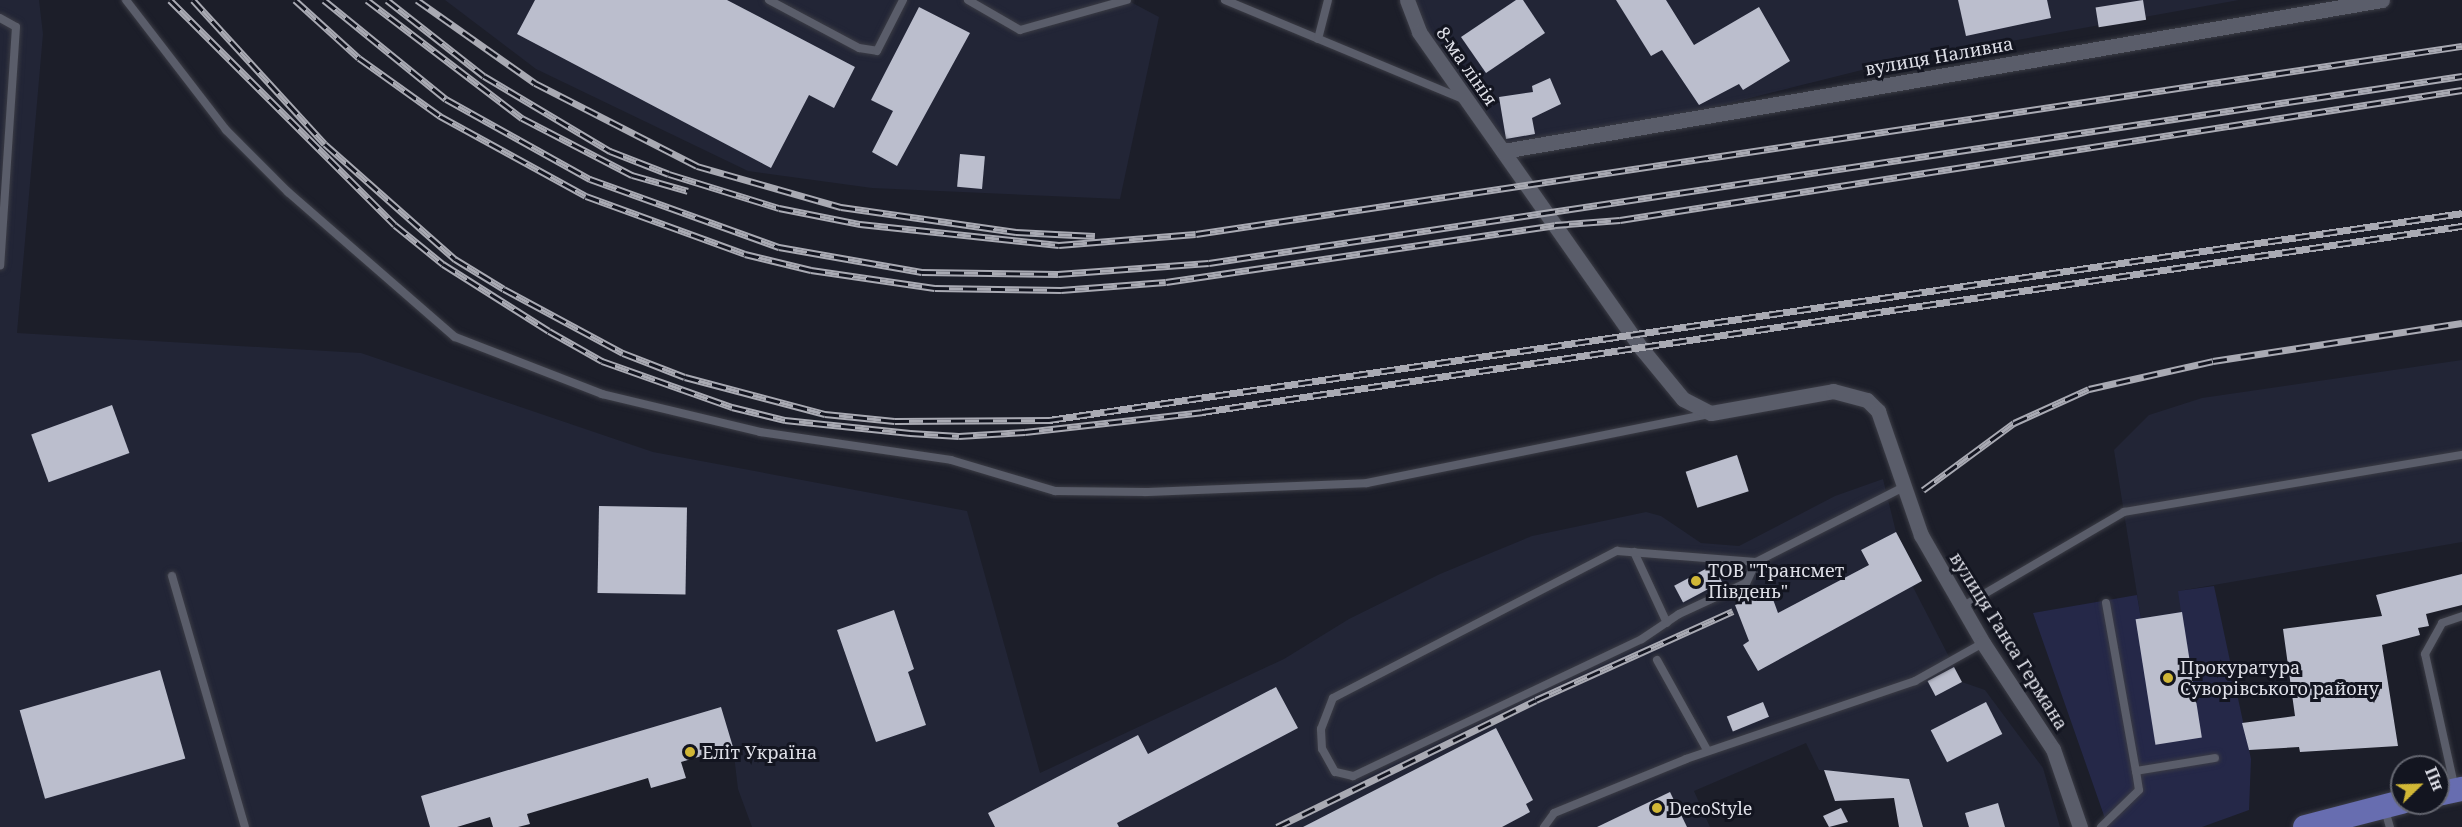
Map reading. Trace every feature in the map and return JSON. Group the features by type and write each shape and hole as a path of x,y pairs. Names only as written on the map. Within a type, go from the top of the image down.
{"main road":[{"path":"2306,827 2390,811"}],"street":[{"name":"8-ма лінія","path":"1407,0 1419,32 1670,387 1711,414"},
{"name":"вулиця Наливна","path":"1503,151 2382,0"},
{"name":"вулиця Ганса Германа","path":"1711,414 1833,391 1867,400 1878,411 1894,448 1904,487 1921,535 1983,643 2053,749 2080,827"}],"lane":[{"path":"126,0 226,130 288,192 455,336 602,394 760,432 951,460 1055,491 1146,492 1367,483 1711,414"},
{"path":"769,0 859,48 877,51 903,0"},
{"path":"968,0 1020,30 1127,0"},
{"path":"1225,0 1468,101"},
{"path":"1318,39 1328,0"},
{"path":"0,18 16,27 0,265"},
{"path":"1962,607 2124,512 2462,455"},
{"path":"1756,562 1746,583 1503,708 1353,776 1335,772 1322,749 1321,729 1333,698 1617,551 1756,562 1904,487"},
{"path":"1634,552 1667,623"},
{"path":"172,576 245,827"},
{"path":"2101,827 2139,790 2106,603"},
{"path":"2452,791 2425,654 2442,623 2462,616"},
{"path":"1544,827 1554,813 1707,750 1915,681 1983,643"},
{"path":"1657,660 1707,750"},
{"path":"2136,771 2215,758"}],"shaded area":[{"path":"0,0 39,0 43,34 17,333 361,353 653,452 967,511 1040,773 1284,659 1349,619 1440,574 1532,536 1646,512 1661,516 1701,543 1739,546 1835,496 1883,479 1896,532 1922,581 1913,587 1962,682 1985,690 2043,768 2060,827 1923,827 1908,779 1819,770 1806,743 1694,791 1710,827 752,827 738,789 733,747 456,827 0,827"},
{"path":"445,0 1127,0 1159,17 1120,199 872,188 748,171 536,69"},
{"path":"1414,0 2239,0 1890,63 1698,111 1508,144 1426,36"},
{"path":"2462,360 2462,542 2179,591 2182,612 2141,619 2114,450 2149,415 2202,398"},
{"path":"2214,586 2251,759 2249,810 2202,827 2108,827 2033,613 2137,595 2141,619 2181,612 2178,591"}],"building":[{"path":"535,0 727,0 855,67 834,108 809,95 771,168 517,34"},
{"path":"1516,0 1523,0 1545,33 1486,73 1461,37"},
{"path":"1616,0 1666,0 1694,45 1759,7 1790,61 1743,90 1739,84 1699,105 1662,50 1651,56"},
{"path":"1958,0 2047,0 2051,18 1966,36"},
{"path":"2143,0 2146,20 2099,27 2096,8"},
{"path":"919,7 970,33 897,166 872,152 893,111 871,100"},
{"path":"1550,78 1561,104 1532,118 1535,134 1506,139 1499,97 1533,92 1532,86"},
{"path":"960,154 985,156 982,189 957,187"},
{"path":"112,405 129,453 49,482 31,434"},
{"path":"1737,455 1749,491 1697,508 1686,472"},
{"path":"599,506 687,508 685,595 597,593"},
{"path":"1896,532 1922,581 1758,671 1743,645 1749,641 1735,605 1770,591 1778,613 1869,565 1861,550"},
{"name":"ТОВ \"Трансмет Південь\"","path":"1713,565 1722,582 1683,602 1674,586"},
{"path":"2462,574 2462,605 2426,614 2429,626 2418,628 2420,635 2382,645 2398,746 2300,752 2299,747 2249,750 2242,723 2295,716 2283,629 2382,616 2376,595"},
{"path":"894,610 914,669 908,672 926,725 876,742 837,630"},
{"name":"Прокуратура Суворівського району","path":"2182,612 2202,737 2155,745 2136,619"},
{"path":"1954,667 1962,682 1935,696 1928,681"},
{"path":"160,670 185,758 45,799 20,710"},
{"path":"1276,687 1298,728 1117,823 1119,827 995,827 988,813 1138,735 1148,754"},
{"path":"1763,702 1769,717 1733,731 1727,717"},
{"path":"1986,702 2002,734 1947,762 1931,730"},
{"path":"721,707 733,747 681,762 686,778 651,788 648,778 527,814 530,824 518,827 493,827 490,817 457,827 430,827 421,796"},
{"path":"1496,728 1533,800 1526,804 1530,812 1502,827 1303,827"},
{"path":"1824,770 1909,779 1923,827 1899,827 1894,798 1835,801"},
{"name":"DecoStyle","path":"1670,792 1687,827 1597,827"},
{"path":"1998,803 2005,827 1969,827 1965,813"},
{"path":"1841,808 1848,822 1829,827 1823,816"}],"railway":[{"path":"170,0 395,225 443,264 549,331 602,361 732,407 785,420 910,433 959,436 1025,432 1202,412 2462,226"},
{"path":"193,0 325,144 455,259 504,289 623,353 685,377 825,414 895,421 1049,420 2462,213"},
{"path":"295,0 359,58 440,116 586,196 745,254 811,270 935,288 1061,290 1166,282 1555,225 1620,220 2462,90"},
{"path":"324,0 446,99 590,179 779,247 922,272 1058,274 1209,263 2462,76"},
{"path":"367,0 522,118 632,175 688,191"},
{"path":"387,0 484,76 610,151 669,174 779,208 860,224 1059,245 1196,234 2462,46"},
{"path":"417,0 535,83 697,166 841,207 1016,232 1095,236"},
{"path":"1923,490 2014,423 2089,389 2213,361 2462,323"},
{"path":"1277,827 1536,700 1733,611"}],"place":[{"name":"ТОВ \"Трансмет Південь\"","path":"1696,581"},
{"name":"Прокуратура Суворівського району","path":"2168,678"},
{"name":"Еліт Україна","path":"690,752"},
{"name":"DecoStyle","path":"1657,808"}]}
